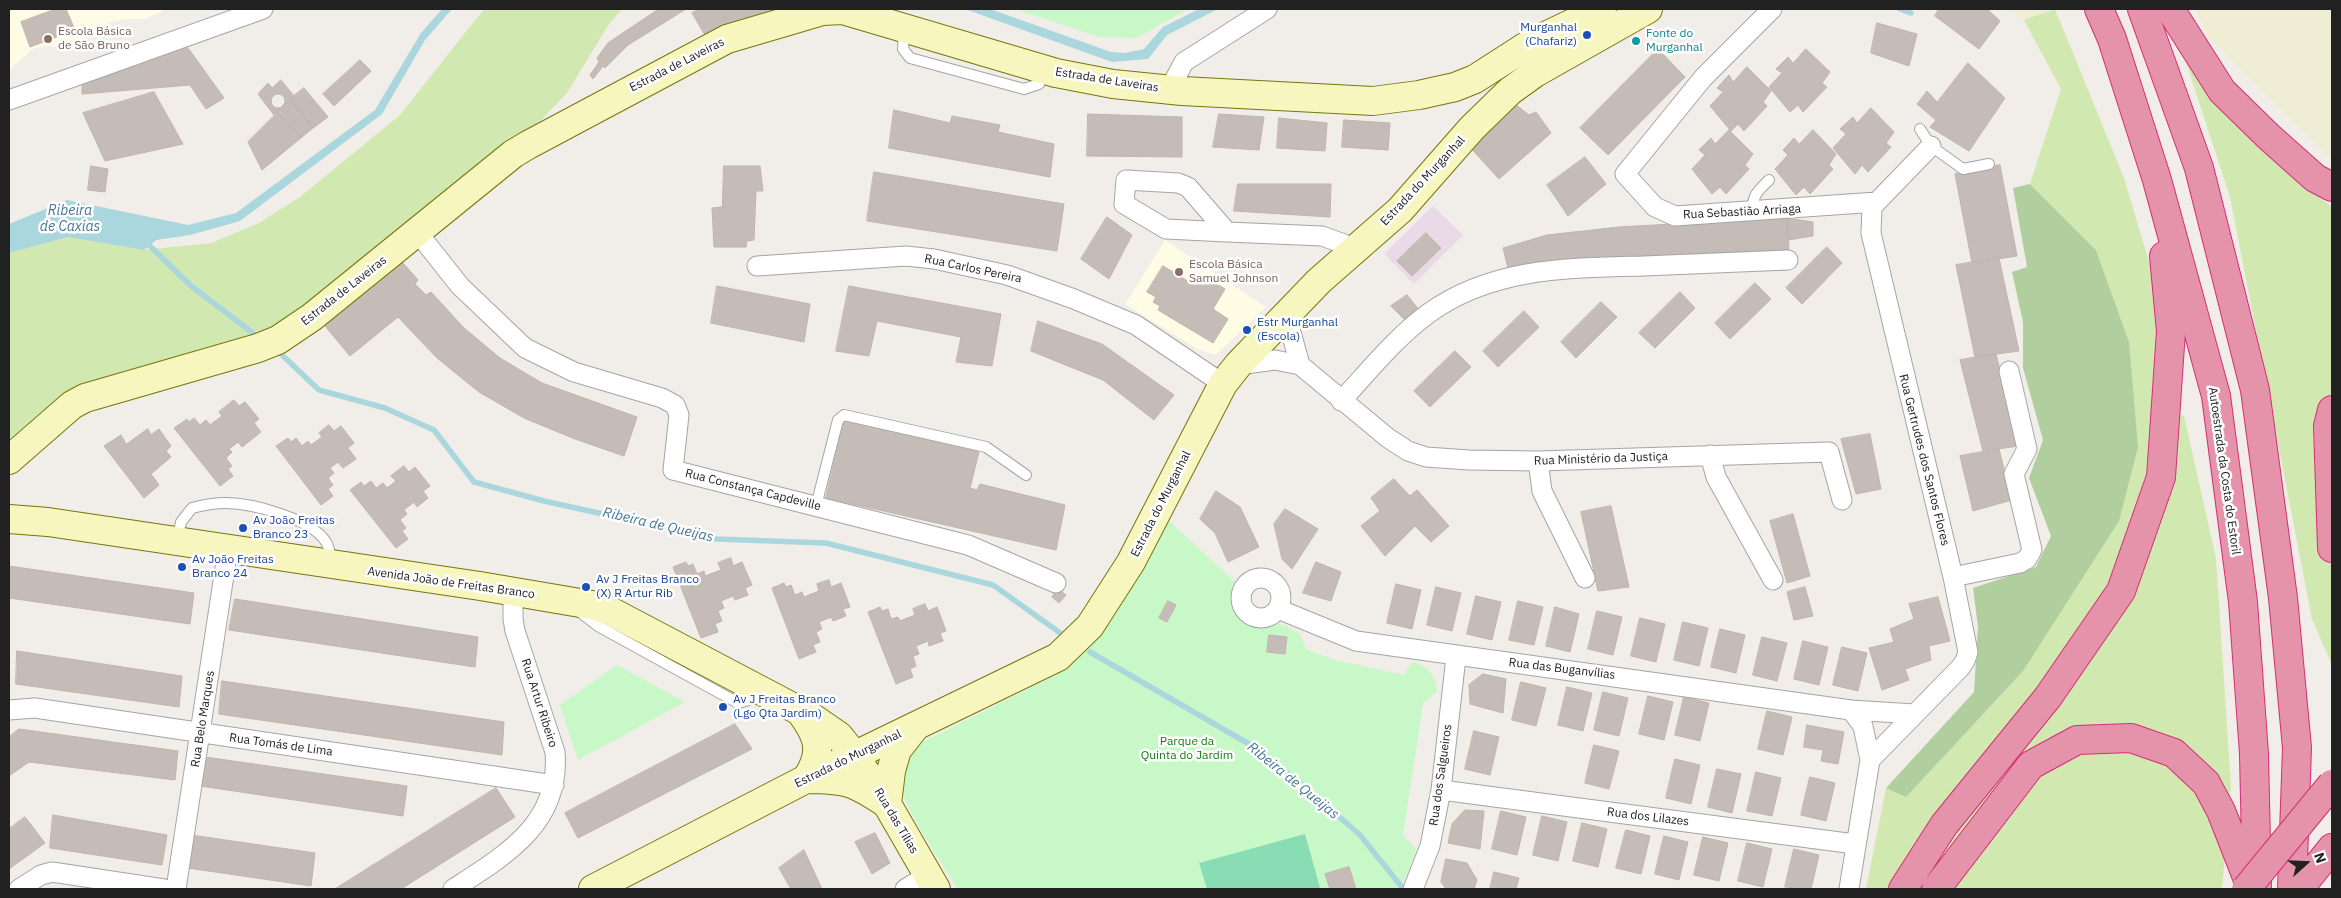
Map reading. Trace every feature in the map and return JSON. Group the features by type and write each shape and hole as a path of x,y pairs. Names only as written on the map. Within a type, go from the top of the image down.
{"highway":[{"name":"Autoestrada da Costa do Estoril","path":"2099,9 2112,39 2157,180 2216,396 2243,602 2254,754 2257,889"},
{"path":"2142,9 2199,168 2255,390 2283,598 2297,748 2292,889"},
{"path":"2170,9 2222,91 2315,178 2332,187"},
{"path":"1903,889 1944,825 2048,697 2121,590 2161,477 2171,331 2157,180"},
{"path":"2332,410 2328,426 2332,548"},
{"path":"1936,889 2031,765 2077,740 2132,738 2174,753 2206,783 2221,810 2252,889"},
{"path":"2246,889 2332,784"},
{"path":"2299,889 2332,848"}],"street":[{"path":"9,100 263,9"},
{"path":"1169,90 1184,62 1267,9"},
{"name":"Estrada do Murganhal","path":"593,889 854,755 1058,658 1090,626 1131,562 1231,374 1286,314 1352,251 1400,210 1472,128 1524,79 1611,14 1648,9"},
{"name":"Rua Sebastião Arriaga","path":"1772,9 1703,78 1625,174 1656,207 1675,216 1877,202"},
{"name":"Estrada de Laveiras","path":"9,460 72,405 85,398 278,340 312,317 506,160 528,145 727,39 830,10 843,10 1047,70 1113,84 1169,90 1373,101 1419,95 1455,87 1475,79 1531,43 1611,14"},
{"name":"Rua Gertrudes dos Santos Flores","path":"1870,760 1960,668 1968,652 1953,577 1873,250 1870,220 1872,207 1931,146"},
{"path":"1227,232 1188,187 1178,183 1126,180 1124,204 1158,225 1174,230 1322,236 1344,244 1352,251"},
{"name":"Rua Constança Capdeville","path":"418,233 460,286 525,348 574,372 662,398 675,405 679,415 673,470 968,545 1056,583"},
{"name":"Rua Carlos Pereira","path":"757,266 906,256 934,259 1007,274 1065,295 1136,325 1231,374"},
{"path":"1341,401 1400,338 1431,312 1472,290 1500,280 1547,269 1788,260"},
{"path":"1286,314 1300,365"},
{"name":"Rua Ministério da Justiça","path":"1231,374 1275,360 1300,365 1341,401 1388,438 1408,451 1426,457 1538,461 1829,452 1842,500"},
{"path":"1953,577 2020,563 2027,559 2032,550 2014,474 2027,449 2009,371"},
{"path":"1710,455 1716,477 1773,580"},
{"path":"1538,461 1542,491 1585,578"},
{"name":"Avenida João de Freitas Branco","path":"9,519 48,522 177,541 566,600 610,610 828,727 839,736 854,755"},
{"name":"Rua Belo Marques","path":"176,889 228,549"},
{"name":"Rua Artur Ribeiro","path":"453,889 525,838 542,816 554,785 557,770 556,752 515,631 513,592"},
{"name":"Rua das Buganvílias","path":"1278,609 1356,641 1456,657 1543,666 1851,710 1914,714"},
{"name":"Rua dos Salgueiros","path":"1413,889 1430,846 1441,790 1456,657"},
{"name":"Rua Tomás de Lima","path":"9,710 35,708 554,785"},
{"path":"799,710 814,735 817,748 816,765 806,779"},
{"path":"1849,889 1870,760 1863,726 1851,710"},
{"path":"806,779 836,779 859,786 887,804 891,771 897,750 915,727"},
{"name":"Rua das Tílias","path":"854,755 887,804 932,882"},
{"name":"Rua dos Lilazes","path":"1441,790 1855,844"},
{"path":"19,889 41,875 52,872 164,889"},
{"path":"904,889 932,882"}],"lane":[{"path":"1920,129 1931,146 1963,168 1989,164"},
{"path":"1753,212 1755,194 1769,180"},
{"path":"816,506 838,420 844,415 986,447 1026,475"},
{"path":"177,541 181,522 192,508 226,503 247,505 294,520 318,533 326,542 330,551 330,565"}],"shaded area":[{"name":"Escola Básica de São Bruno","path":"9,9 166,9 145,19 126,19 107,23 80,44 70,48 44,46 33,49 9,70"},
{"path":"1433,206 1463,235 1414,284 1384,254"},
{"name":"Escola Básica Samuel Johnson","path":"1165,240 1266,307 1216,355 1199,350 1125,304"}],"green space":[{"path":"484,9 622,9 609,24 567,93 528,134 276,334 228,345 9,447 9,253 68,237 144,250 211,243 259,223 300,197 400,115"},
{"path":"1014,9 1188,9 1137,38 1100,37"},
{"path":"2007,9 2055,9 2024,20"},
{"path":"2055,9 2124,178 2160,299 2155,402 2184,416 2216,558 2231,787 2222,889 1866,889 1886,788 1906,796 2025,667 2129,342 2096,250 2030,184 2061,89 2024,20"},
{"path":"2195,9 2332,9 2332,160 2209,38"},
{"path":"2182,50 2283,169 2332,207 2332,665 2312,619 2230,197"},
{"path":"2030,184 2096,250 2129,342 2138,447 2119,521 2023,671 1906,797 1886,788 1974,692 1978,627 1973,588 2036,567 2051,536 2029,478 2043,440 2023,368 2023,322 2012,272 2027,267 2013,188"},
{"name":"Parque da Quinta do Jardim","path":"1165,517 1235,582 1233,594 1234,607 1239,617 1244,620 1251,623 1276,623 1287,627 1300,634 1306,649 1331,659 1404,675 1412,662 1418,663 1433,676 1437,692 1423,703 1403,835 1416,849 1409,870 1399,889 958,889 934,851 915,820 902,792 900,776 909,756 919,744 1056,675 1082,655 1100,633"},
{"path":"617,665 685,702 578,760 560,705"},
{"path":"1305,834 1320,888 1207,889 1199,863"}],"water":[{"name":"Ribeira de Caxias","path":"442,9 452,9 425,40 382,114 240,221 190,235 156,240 144,250 68,237 9,253 9,224 67,200 188,225 236,213 375,110 421,33"},
{"path":"965,9 990,9 1111,52 1125,53 1144,49 1163,27 1199,9 1218,9 1167,35 1148,59 1112,62"}],"building":[{"path":"56,9 66,9 75,30 30,47 21,22"},
{"path":"659,9 686,9 628,45 605,68 603,66 593,79 590,75 599,62 597,58 608,43"},
{"path":"700,9 780,9 782,16 709,42 692,13"},
{"path":"1939,9 1987,9 2000,21 1979,49 1935,16"},
{"path":"1877,23 1917,34 1909,66 1871,53"},
{"path":"188,48 224,98 206,109 190,85 82,94 82,84"},
{"path":"1658,49 1685,77 1608,155 1580,128"},
{"path":"1806,49 1830,72 1822,83 1827,87 1803,112 1798,105 1790,112 1769,87 1782,73 1776,69 1788,57 1793,63"},
{"path":"360,60 371,71 334,106 323,94"},
{"path":"1968,63 2005,98 1969,151 1930,127 1936,120 1917,104 1927,91 1937,102"},
{"path":"1747,67 1771,91 1763,102 1767,106 1744,131 1738,124 1731,131 1710,106 1723,92 1717,88 1729,75 1733,82"},
{"path":"281,80 294,96 274,115 258,94 268,83 272,88"},
{"path":"304,88 328,117 313,128 290,99"},
{"path":"154,92 183,144 105,161 83,113"},
{"path":"275,94 281,94 285,101 281,108 275,108 271,104 271,98"},
{"path":"290,99 313,128 302,137 277,113"},
{"path":"1510,100 1529,115 1536,112 1551,133 1499,179 1467,144"},
{"path":"1871,108 1894,132 1886,143 1891,147 1868,172 1862,165 1855,174 1833,148 1846,134 1840,129 1853,117 1857,123"},
{"path":"894,110 950,123 952,116 1000,125 998,132 1054,144 1050,177 889,148"},
{"path":"277,113 302,137 262,170 248,142"},
{"path":"1088,114 1182,117 1182,157 1087,156"},
{"path":"1219,114 1264,117 1259,150 1213,147"},
{"path":"1279,118 1327,123 1325,151 1277,148"},
{"path":"1344,120 1390,123 1388,150 1342,147"},
{"path":"1729,130 1753,154 1745,165 1749,169 1726,194 1720,187 1712,194 1692,169 1705,155 1699,150 1711,138 1715,144"},
{"path":"1813,130 1836,154 1829,165 1833,169 1810,194 1804,187 1796,195 1775,169 1788,155 1783,150 1794,138 1799,144"},
{"path":"1585,157 1606,184 1568,216 1547,185"},
{"path":"2000,165 2017,256 1972,263 1955,174"},
{"path":"91,166 108,169 105,192 88,190"},
{"path":"724,166 760,166 763,191 756,191 754,240 747,241 746,247 714,247 712,208 722,207"},
{"path":"874,172 1064,204 1057,251 867,221"},
{"path":"1238,184 1331,184 1330,217 1234,211"},
{"path":"1107,217 1132,235 1109,279 1081,259"},
{"path":"1787,218 1789,250 1564,260 1508,268 1503,248 1547,235 1619,227"},
{"path":"1787,218 1813,222 1813,236 1788,240"},
{"path":"1426,233 1441,248 1412,276 1397,261"},
{"path":"1827,247 1842,263 1802,304 1786,288"},
{"path":"1999,258 2019,351 1975,357 1956,265"},
{"path":"403,263 418,280 415,284 426,295 431,292 464,328 500,358 542,383 637,417 624,456 575,439 524,418 479,392 437,358 398,317 350,356 325,326"},
{"path":"1163,266 1196,286 1202,275 1225,289 1213,309 1228,319 1213,343 1158,310 1160,306 1153,302 1156,297 1147,292"},
{"path":"1755,283 1771,299 1730,339 1715,323"},
{"path":"717,286 810,304 804,342 711,323"},
{"path":"849,286 1001,314 992,366 956,362 961,337 877,321 869,356 836,351"},
{"path":"1680,292 1695,308 1655,348 1639,333"},
{"path":"1407,295 1419,310 1407,322 1391,306"},
{"path":"1601,302 1617,317 1576,358 1561,342"},
{"path":"1524,311 1539,327 1498,367 1483,351"},
{"path":"1038,321 1102,344 1174,395 1154,420 1103,380 1031,351"},
{"path":"1455,351 1471,367 1430,407 1414,391"},
{"path":"1996,354 2019,446 1983,451 1960,360"},
{"path":"234,400 239,406 245,402 259,419 254,423 261,432 242,447 238,442 229,449 232,452 226,458 232,466 228,469 233,476 220,486 174,428 187,419 189,422 194,418 200,425 206,420 210,425 222,416 219,412"},
{"path":"844,420 979,452 970,488 977,490 980,484 1065,505 1056,550 826,498"},
{"path":"329,425 334,431 341,426 354,443 348,448 356,459 343,468 338,462 330,468 334,473 328,478 333,485 328,489 333,496 321,505 276,446 288,438 291,442 296,438 302,446 308,441 311,445 322,437 319,433"},
{"path":"148,429 151,435 159,429 171,446 166,451 171,457 151,474 159,485 144,498 104,446 121,435 126,444"},
{"path":"1870,434 1881,489 1856,494 1841,439"},
{"path":"1999,449 2012,500 1973,511 1960,456"},
{"path":"404,466 409,472 415,467 430,486 423,491 428,498 417,507 414,502 404,510 407,514 400,520 406,528 402,531 408,539 396,548 350,490 361,482 364,486 371,481 376,488 383,483 387,488 396,481 391,476"},
{"path":"1394,479 1410,496 1417,490 1449,526 1431,542 1415,526 1385,556 1361,526 1380,511 1371,498"},
{"path":"1216,491 1240,507 1259,547 1228,562 1215,533 1200,519"},
{"path":"1611,506 1629,587 1598,591 1581,512"},
{"path":"1285,509 1318,529 1292,569 1282,559 1274,524"},
{"path":"1793,514 1810,576 1787,583 1770,521"},
{"path":"731,558 733,566 742,562 752,585 745,588 748,595 735,600 733,596 721,601 724,608 718,611 722,621 715,624 718,632 701,638 673,567 686,562 688,566 693,564 697,574 704,571 705,576 721,570 718,563"},
{"path":"1316,562 1341,572 1331,601 1303,593"},
{"path":"9,566 194,593 190,624 9,598"},
{"path":"829,580 831,587 841,583 850,607 843,609 846,616 833,621 831,617 819,622 822,629 816,632 820,642 813,645 816,652 799,659 772,588 784,583 786,587 791,585 795,595 802,592 804,597 819,591 817,584"},
{"path":"1396,584 1421,590 1412,629 1387,623"},
{"path":"1436,587 1461,593 1452,631 1427,625"},
{"path":"1805,587 1813,616 1794,620 1787,592"},
{"path":"1058,589 1066,595 1059,603 1052,597"},
{"path":"1476,596 1501,602 1492,640 1467,634"},
{"path":"1938,597 1950,641 1929,646 1931,660 1905,669 1909,680 1882,690 1869,648 1894,642 1890,629 1914,619 1909,604"},
{"path":"235,599 478,637 475,667 229,630"},
{"path":"1168,601 1176,605 1167,622 1159,618"},
{"path":"1518,601 1543,607 1534,645 1509,640"},
{"path":"925,604 928,611 937,607 946,631 940,633 943,641 929,646 928,641 916,646 919,654 913,656 916,666 910,669 913,677 896,684 868,612 880,607 882,611 888,609 891,619 898,617 900,621 915,615 913,609"},
{"path":"1555,607 1579,614 1570,652 1546,646"},
{"path":"1597,611 1622,617 1613,655 1588,649"},
{"path":"1640,618 1665,624 1656,662 1631,656"},
{"path":"1683,622 1708,628 1699,666 1674,660"},
{"path":"1720,629 1745,635 1736,673 1711,667"},
{"path":"1269,635 1287,637 1285,654 1267,652"},
{"path":"1762,637 1787,643 1777,681 1753,675"},
{"path":"1803,641 1828,647 1819,685 1794,679"},
{"path":"1842,647 1867,653 1858,691 1833,685"},
{"path":"17,651 182,676 179,707 16,684"},
{"path":"1483,674 1506,679 1503,713 1470,704 1469,685"},
{"path":"222,681 504,722 502,755 219,714"},
{"path":"1521,682 1546,688 1536,726 1512,720"},
{"path":"1567,687 1592,693 1583,731 1558,725"},
{"path":"1603,692 1628,698 1619,736 1594,730"},
{"path":"1648,696 1673,702 1664,740 1639,734"},
{"path":"1684,697 1709,703 1700,741 1675,735"},
{"path":"1767,711 1792,717 1783,755 1758,749"},
{"path":"735,724 752,749 578,838 565,813"},
{"path":"1807,725 1844,732 1838,764 1821,761 1823,750 1804,747"},
{"path":"19,729 178,751 175,780 29,762 9,776 9,737"},
{"path":"1474,731 1499,737 1490,775 1465,769"},
{"path":"1594,745 1619,751 1609,789 1585,783"},
{"path":"205,757 407,786 403,816 200,786"},
{"path":"1675,759 1700,765 1691,804 1666,798"},
{"path":"1717,769 1741,774 1732,813 1708,807"},
{"path":"1756,772 1781,778 1772,816 1747,811"},
{"path":"1810,777 1835,783 1826,821 1801,815"},
{"path":"496,788 515,817 401,889 335,889"},
{"path":"1465,810 1484,811 1480,849 1448,843 1452,824"},
{"path":"1501,811 1526,817 1517,855 1492,849"},
{"path":"53,815 167,835 162,865 50,848"},
{"path":"1542,816 1567,822 1558,861 1533,855"},
{"path":"25,817 45,843 9,869 9,829"},
{"path":"1582,823 1607,829 1598,867 1573,861"},
{"path":"1626,830 1650,836 1641,874 1616,868"},
{"path":"875,833 890,863 872,874 855,842"},
{"path":"191,835 315,853 311,886 188,868"},
{"path":"1664,836 1688,842 1679,880 1655,874"},
{"path":"1703,837 1728,843 1719,881 1694,875"},
{"path":"1747,843 1772,849 1763,887 1738,881"},
{"path":"1794,849 1819,855 1811,889 1785,887"},
{"path":"804,850 822,889 791,889 779,868"},
{"path":"1446,859 1467,863 1477,880 1474,889 1446,889 1441,882"},
{"path":"1349,867 1356,889 1330,889 1325,874"},
{"path":"1494,872 1519,878 1516,889 1490,889"}],"waterway":[{"path":"1900,9 1911,13"},
{"name":"Ribeira de Queijas","path":"145,241 190,285 254,334"},
{"name":"Ribeira de Queijas","path":"281,354 319,390 385,408 434,430 474,482 544,501 716,539 826,543 993,585 1063,635"},
{"name":"Ribeira de Queijas","path":"1090,652 1256,748 1305,787 1360,835 1401,886"}],"place":[{"name":"Murganhal (Chafariz)","path":"1587,35"},
{"name":"Escola Básica de São Bruno","path":"48,39"},
{"name":"Fonte do Murganhal","path":"1636,41"},
{"name":"Escola Básica Samuel Johnson","path":"1179,272"},
{"name":"Estr Murganhal (Escola)","path":"1247,330"},
{"name":"Av João Freitas Branco 23","path":"243,528"},
{"name":"Av João Freitas Branco 24","path":"182,567"},
{"name":"Av J Freitas Branco (X) R Artur Rib","path":"586,587"},
{"name":"Av J Freitas Branco (Lgo Qta Jardim)","path":"723,707"}]}
